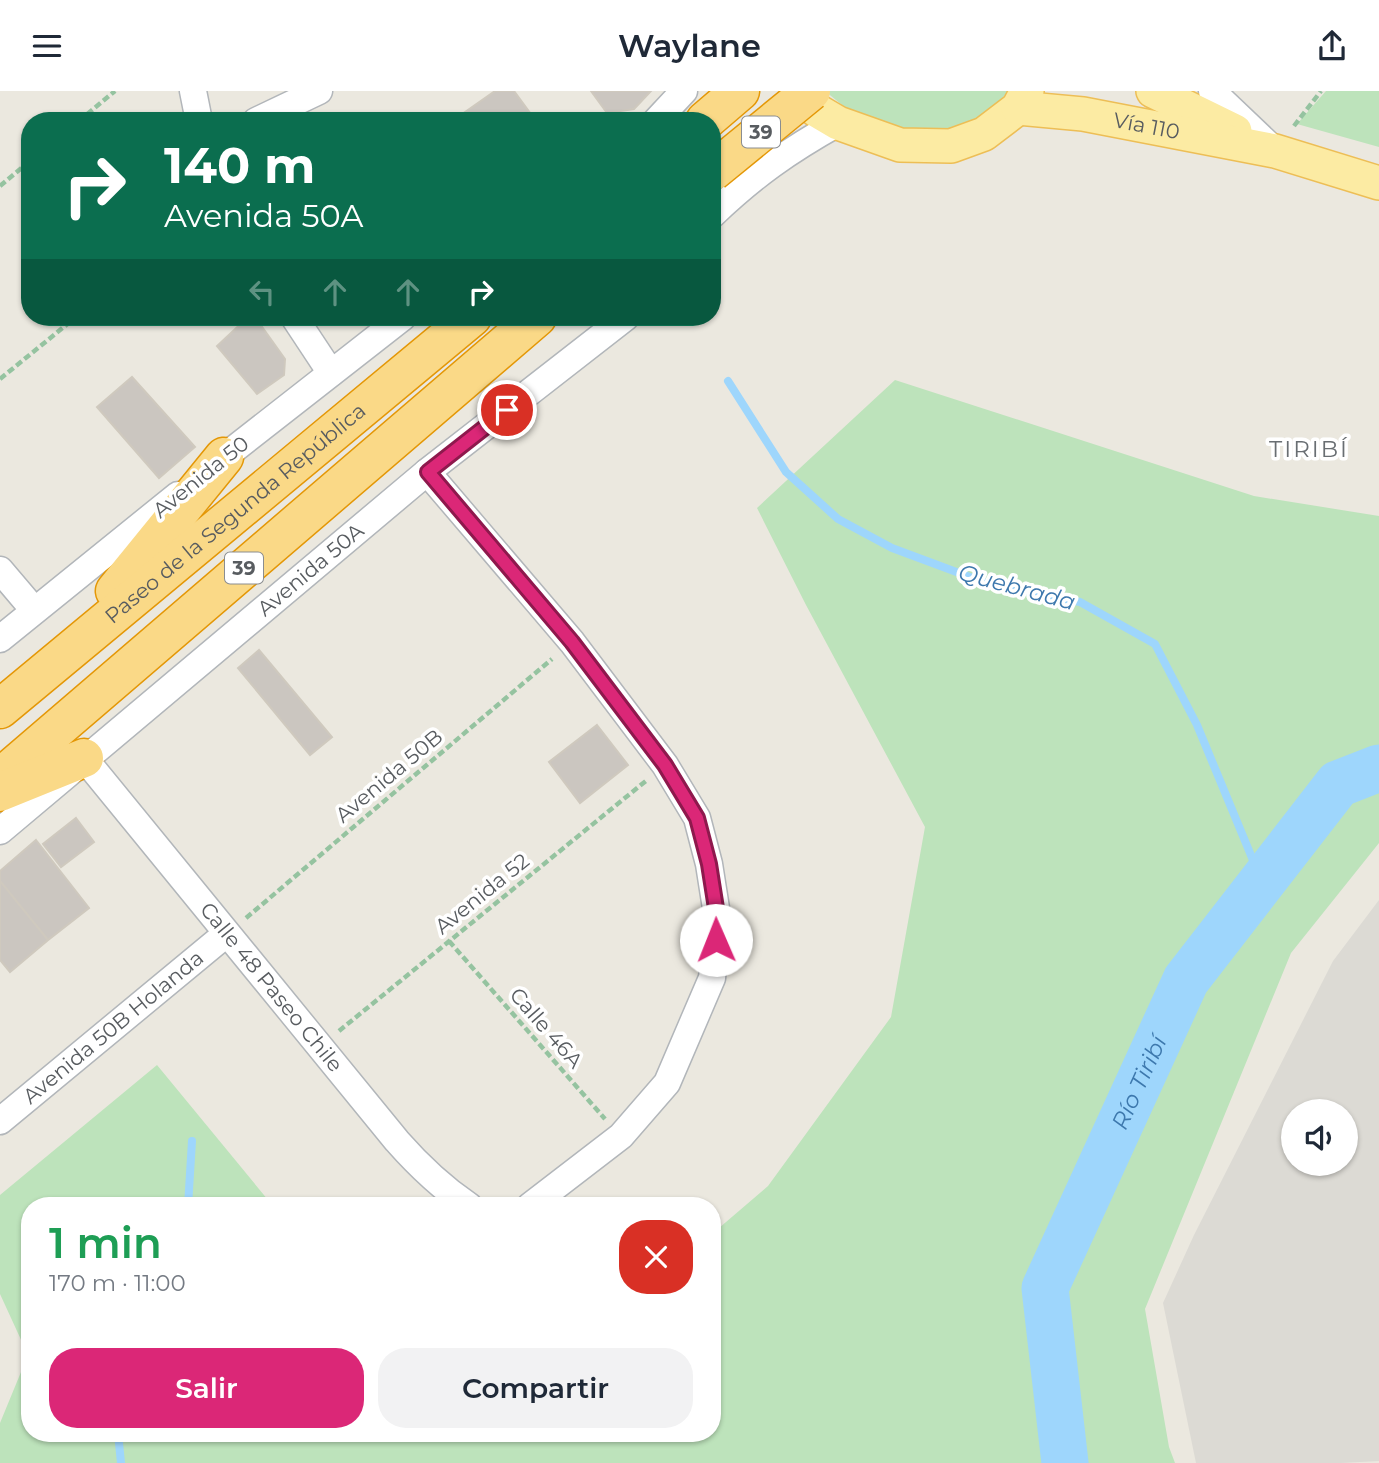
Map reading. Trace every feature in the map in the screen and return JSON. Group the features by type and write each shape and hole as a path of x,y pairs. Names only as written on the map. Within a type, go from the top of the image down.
{"highway":[{"name":"39","path":"716,112 740,91"},
{"name":"39","path":"721,165 811,91"},
{"name":"Paseo de la Segunda República","path":"0,709 461,326"},
{"name":"39","path":"0,778 526,326"},
{"path":"59,660 224,457"},
{"path":"0,792 85,758"}],"main road":[{"path":"797,91 816,110 838,123 900,145 951,146 984,134 1022,100"},
{"name":"Vía 110","path":"1153,91 1275,151"},
{"name":"Vía 110","path":"1022,100 1275,151 1379,183"}],"street":[{"path":"193,91 197,112"},
{"path":"275,112 319,91"},
{"path":"664,112 684,91"},
{"path":"1212,91 1275,151"},
{"path":"721,207 750,180 792,149 838,123"},
{"path":"300,326 331,373"},
{"name":"Avenida 50","path":"0,639 224,457 392,326"},
{"name":"Avenida 50A","path":"0,831 428,472 615,326"},
{"path":"428,472 572,642 665,765 697,818 709,864 718,921 712,978 667,1083 621,1136 542,1197"},
{"path":"0,570 34,610"},
{"name":"Calle 48 Paseo Chile","path":"85,758 226,934 422,1169 456,1197"},
{"name":"Avenida 50B Holanda","path":"0,1121 226,934"}],"path":[{"path":"90,112 115,91"},
{"path":"1275,151 1321,91"},
{"path":"0,186 21,168"},
{"path":"0,379 65,326"},
{"name":"Avenida 50B","path":"226,934 572,642"},
{"name":"Avenida 52","path":"320,1048 665,765"},
{"name":"Calle 46A","path":"449,941 621,1136"}],"shaded area":[{"path":"1379,900 1379,1461 1196,1463 1163,1303 1194,1235 1333,961"}],"green space":[{"path":"825,91 1008,91 990,114 959,130 924,138 853,114"},
{"path":"1326,91 1379,91 1379,147 1297,124"},
{"path":"895,380 1254,496 1379,516 1379,843 1291,953 1145,1309 1169,1447 1175,1463 0,1463 0,1423 21,1372 21,1442 721,1442 721,1226 768,1186 891,1017 925,827 757,508"},
{"path":"157,1065 266,1197 21,1197 21,1340 0,1294 0,1195"}],"building":[{"path":"495,91 514,91 529,112 465,112"},
{"path":"591,91 651,91 634,109 606,112"},
{"path":"238,326 261,326 285,359 284,375 257,394 217,346"},
{"path":"132,377 195,447 159,478 97,407"},
{"path":"259,650 332,737 310,755 238,668"},
{"path":"597,725 628,765 580,803 549,762"},
{"path":"76,818 94,842 61,867 43,844"},
{"path":"36,840 89,908 48,940 0,881 0,871"},
{"path":"0,881 48,940 10,972 0,960"}],"waterway":[{"name":"Quebrada","path":"728,381 786,472 838,519 892,548 986,583 1080,602 1155,644 1197,725 1262,882"},
{"name":"Río Tiribí","path":"1065,1463 1045,1288 1186,980 1338,784 1379,768"},
{"name":"Quebrada","path":"189,1197 192,1141"},
{"name":"Quebrada","path":"119,1442 121,1463"}],"district":[{"name":"TIRIBÍ","path":"1309,449"}],"route":[{"path":"507,410 428,472 572,642 665,765 697,818 709,864 718,921 716,940"}]}
